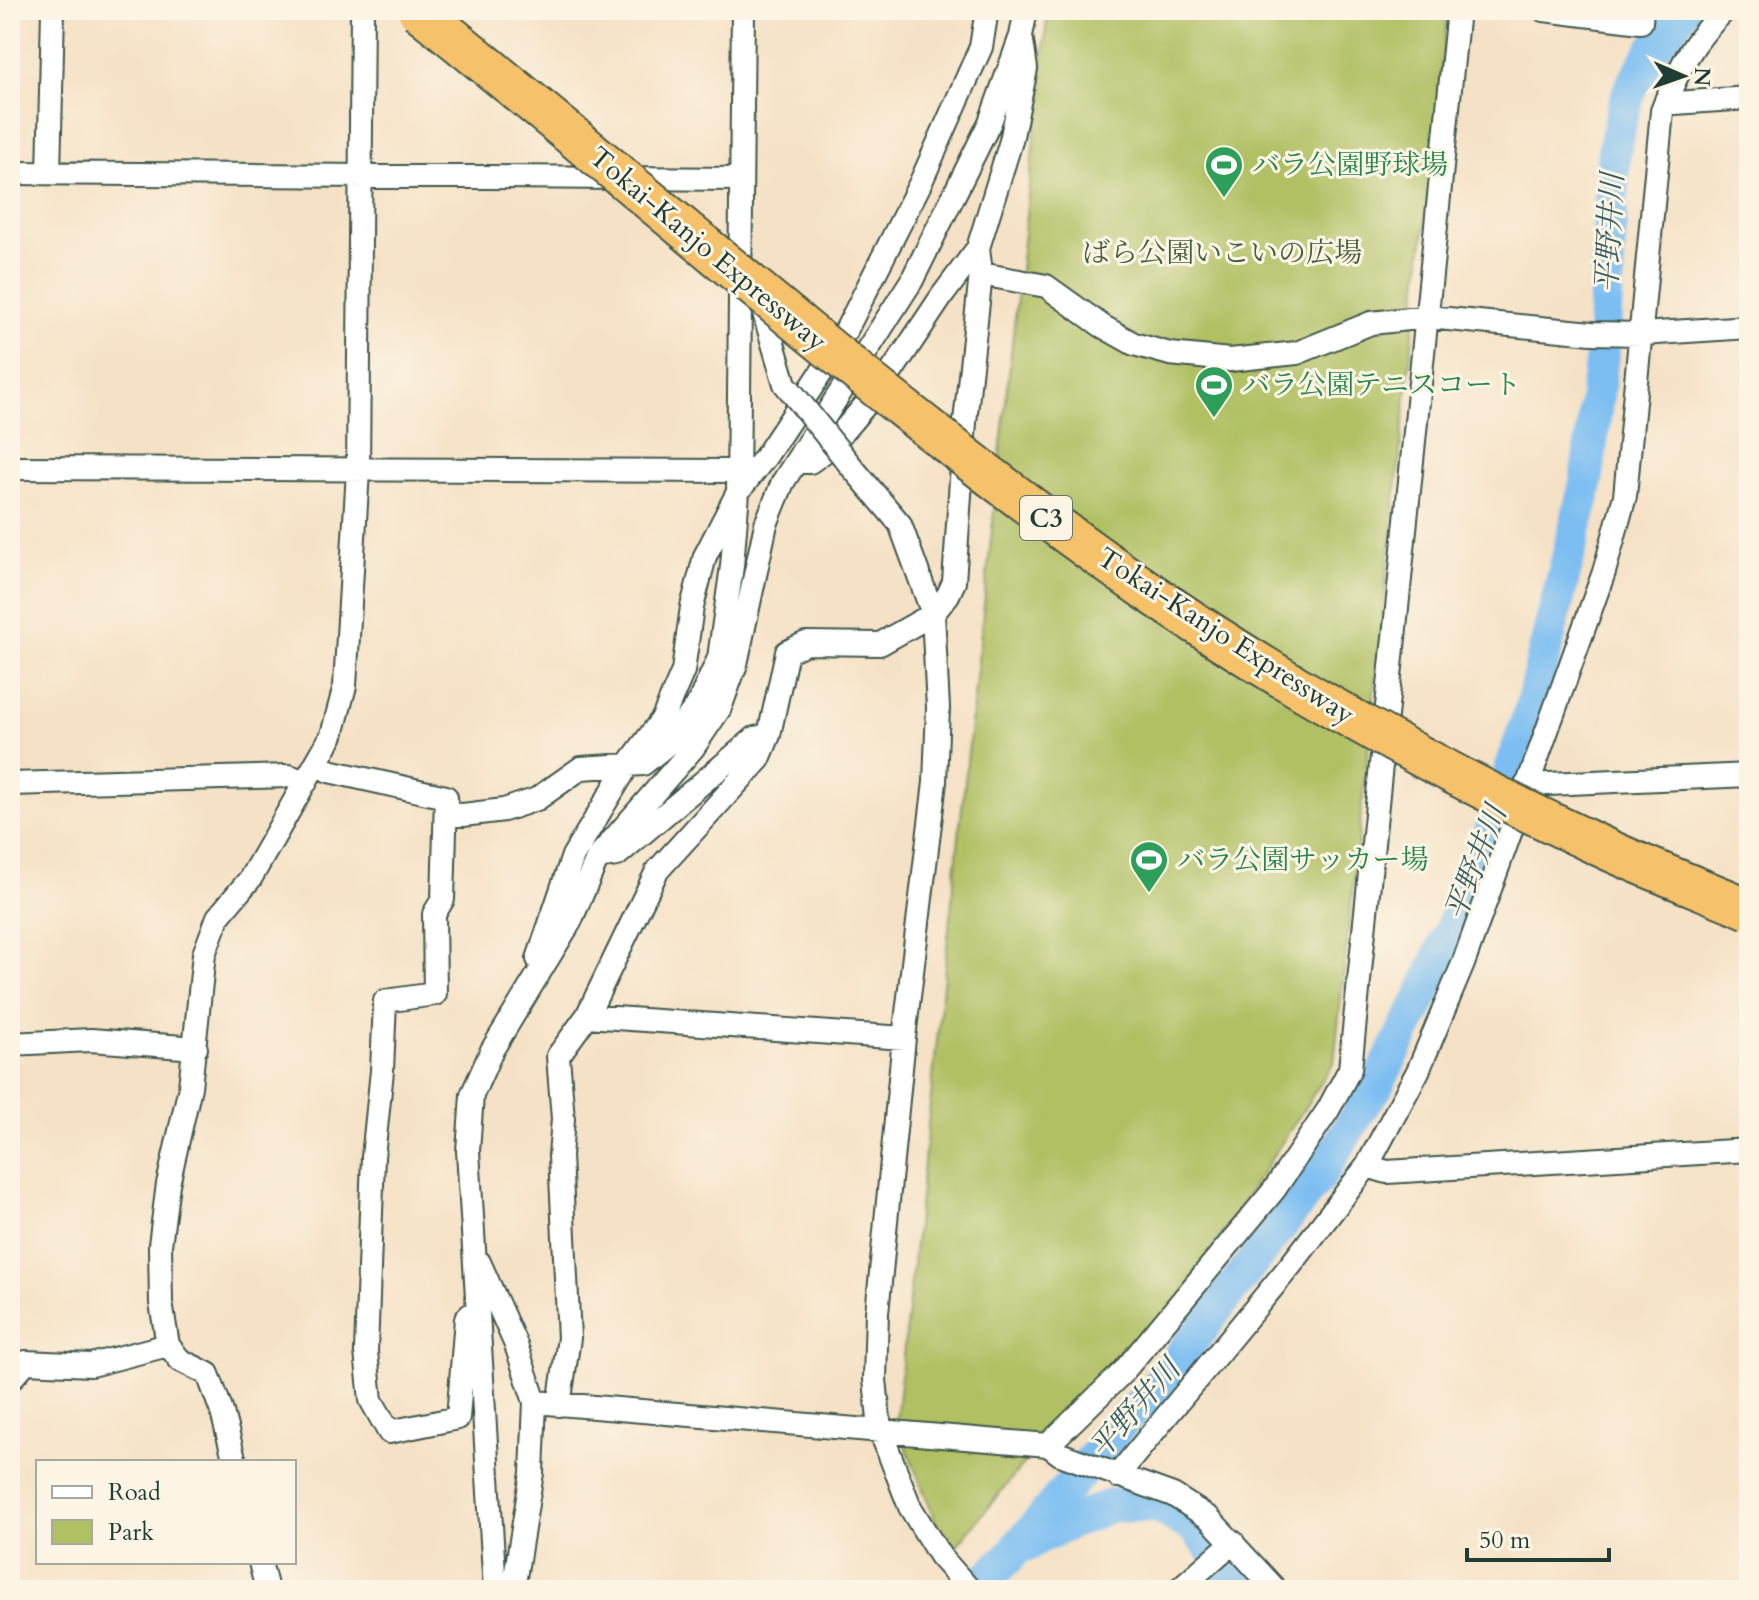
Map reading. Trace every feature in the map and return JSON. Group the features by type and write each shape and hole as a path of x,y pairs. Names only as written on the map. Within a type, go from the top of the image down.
{"highway":[{"name":"Tokai-Kanjo Expressway","path":"418,10 870,382 1007,490 1157,597 1305,691 1451,773 1602,847 1749,909"}],"street":[{"path":"49,173 53,10"},
{"path":"234,1460 208,1374 180,1360 168,1345 161,1303 160,1245 168,1184 196,1048 204,954 218,917 250,879 332,735 345,686 358,471 362,10"},
{"path":"495,1590 468,1151 472,1095 492,1050 570,922 598,857 693,748 720,708 727,661 738,481 743,10"},
{"path":"536,976 539,950 573,856 628,765 663,718 683,671 692,607 705,556 738,481 766,456 835,352 920,184 981,47 987,10"},
{"path":"447,814 504,810 537,799 581,768 643,764 671,741 727,661 766,524 783,482 912,280 990,122 1021,36 1026,10"},
{"path":"1054,1449 1123,1372 1274,1190 1328,1110 1350,1069 1458,10"},
{"path":"1544,10 1641,22 1642,10"},
{"path":"1114,1475 1290,1266 1367,1166 1418,1071 1463,964 1604,572 1625,496 1637,334 1662,111 1677,72 1703,31 1725,10"},
{"path":"796,462 810,462 828,449 875,394 978,248 1011,141 1026,69 1021,36"},
{"path":"1666,100 1675,103 1749,98"},
{"path":"10,173 741,179"},
{"path":"741,232 785,384 900,524 933,614 938,708 935,782 904,1038 877,1313 875,1379 880,1430 910,1507 940,1556 970,1590"},
{"path":"559,1405 569,1338 560,1156 563,1119 558,1056 587,1016 657,871 759,759 769,735 787,652 806,643 880,644 933,614 948,595 954,582 965,422 981,274 978,248"},
{"path":"981,274 1046,286 1102,326 1134,344 1170,354 1230,360 1297,353 1371,323 1428,317 1592,333 1637,334 1749,327"},
{"path":"10,468 358,471 738,481"},
{"path":"598,857 617,855 755,738 769,735"},
{"path":"10,784 289,776 329,771 446,797 443,899 434,914 435,994 385,1001 373,1157 366,1352 371,1400 389,1432 458,1418 466,1319 477,1308"},
{"path":"1526,785 1749,775"},
{"path":"587,1016 904,1038"},
{"path":"10,1044 91,1040 196,1048"},
{"path":"1367,1166 1387,1172 1749,1150"},
{"path":"474,1250 516,1345 535,1402 532,1473 513,1590"},
{"path":"10,1380 26,1362 91,1365 168,1345"},
{"path":"535,1402 880,1430 1054,1449 1114,1475 1173,1495 1209,1518 1228,1546 1276,1590"},
{"path":"1178,1590 1228,1546"},
{"path":"260,1564 267,1590"}],"green space":[{"name":"ばら公園いこいの広場","path":"1048,10 1448,10 1334,1063 1159,1330 1040,1444 949,1555 896,1421"}],"waterway":[{"name":"平野井川","path":"975,1590 1010,1556 1130,1414 1154,1390 1323,1171 1375,1089 1421,999 1485,850 1531,709 1586,484 1603,347 1614,152 1621,118 1630,89 1653,50 1684,10"},
{"path":"1027,1545 1111,1505 1158,1506 1196,1529 1246,1590"}],"place":[{"name":"バラ公園野球場","path":"1224,199"},
{"name":"バラ公園テニスコート","path":"1214,419"},
{"name":"バラ公園サッカー場","path":"1149,894"}]}
